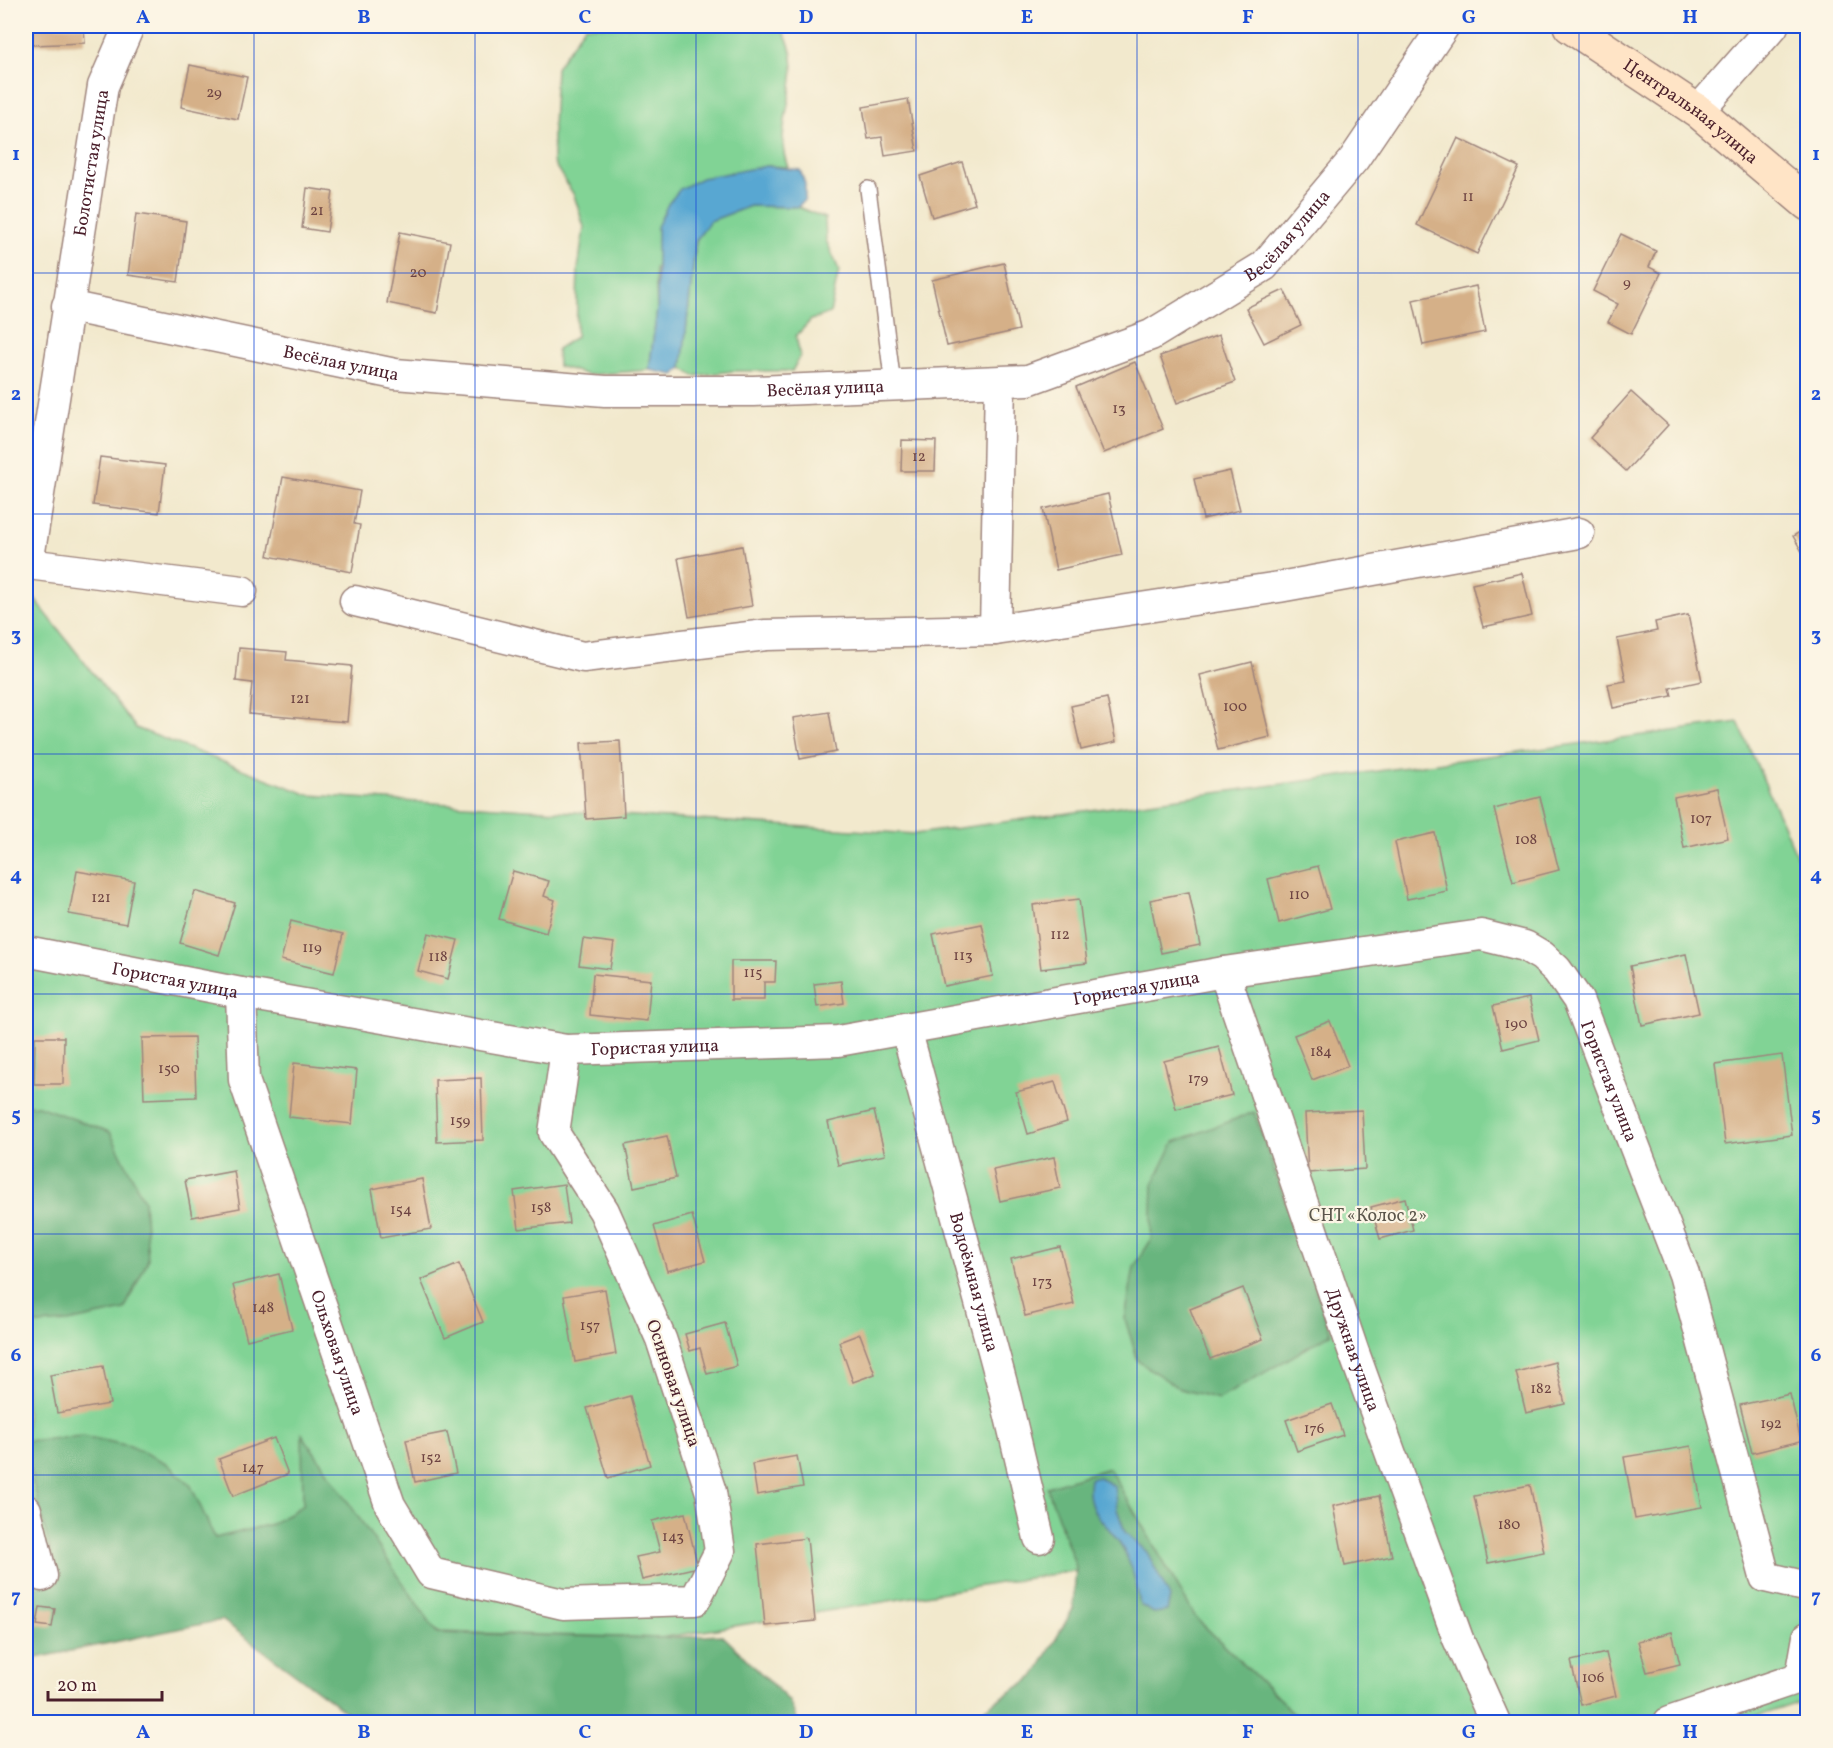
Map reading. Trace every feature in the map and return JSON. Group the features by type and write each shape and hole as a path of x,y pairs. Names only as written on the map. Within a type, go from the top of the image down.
{"street":[{"name":"Болотистая улица","path":"27,564 103,86 129,26"},
{"name":"Весёлая улица","path":"67,306 395,374 605,391 754,391 1028,380 1151,335 1264,266 1354,159 1444,26"},
{"name":"Центральная улица","path":"1570,26 1698,111 1808,204"},
{"path":"1698,111 1773,26"},
{"path":"995,630 1000,382"},
{"path":"355,601 583,657 766,635 995,630 1279,587 1579,533"},
{"path":"27,564 242,591"},
{"name":"Гористая улица","path":"26,951 241,993 566,1050 838,1041 1224,972 1481,935 1525,946 1557,970 1578,1000 1684,1274 1765,1578 1808,1587"},
{"name":"Дружная улица","path":"1224,972 1357,1361 1458,1639 1495,1722"},
{"name":"Ольховая улица","path":"241,993 244,1080 390,1505 431,1574 562,1604"},
{"name":"Водоёмная улица","path":"906,1029 1004,1391 1039,1538"},
{"name":"Осиновая улица","path":"562,1604 695,1600 720,1551 711,1492 661,1340 604,1210 554,1133 566,1050"},
{"path":"26,1510 42,1576"},
{"path":"1669,1722 1795,1679 1802,1671 1808,1637"}],"lane":[{"path":"868,189 893,385"}],"green space":[{"path":"585,26 779,26 789,43 792,78 784,132 784,150 788,167 766,166 655,268 657,310 649,370 588,375 558,366 557,349 576,337 578,269 584,227 574,195 553,162 556,68"},
{"path":"750,206 798,207 825,218 826,240 839,270 830,313 811,320 796,336 800,356 792,371 733,371 694,376 682,368 696,240 710,221"},
{"name":"СНТ «Колос 2»","path":"26,588 136,728 309,795 915,834 1738,722 1807,879 1807,1700 1739,1722 1301,1722 1196,1618 1073,1571 660,1638 438,1632 272,1524 26,1590"},
{"path":"26,1105 38,1106 110,1132 144,1201 148,1260 124,1310 68,1322 26,1325"},
{"path":"1254,1112 1331,1334 1219,1399 1180,1389 1138,1361 1125,1319 1134,1267 1151,1240 1153,1184 1174,1142"},
{"path":"302,1434 437,1633 660,1638 722,1635 789,1701 798,1722 360,1722 222,1620 26,1660 26,1589 58,1582 26,1454 26,1441 83,1436 130,1446 166,1463 191,1486 215,1538 272,1524 303,1505"},
{"path":"1109,1468 1196,1618 1303,1722 963,1722 1034,1677 1073,1609 1076,1567 1047,1487"}],"water":[{"path":"766,166 800,170 805,184 805,199 798,207 750,206 710,221 696,240 682,368 674,375 649,370 657,310 657,227 668,204 680,189 702,178"},
{"path":"1099,1477 1114,1486 1117,1509 1125,1532 1147,1552 1170,1597 1167,1611 1154,1613 1140,1605 1134,1575 1126,1554 1098,1517 1090,1502 1090,1479"}],"building":[{"path":"33,26 84,26 85,43 33,45"},
{"path":"190,65 247,77 238,119 181,107"},
{"path":"908,99 917,151 885,156 882,137 868,139 863,107"},
{"path":"1458,138 1519,167 1477,254 1417,225"},
{"path":"962,162 975,204 932,217 920,176"},
{"path":"26,177 31,177 34,234 26,235"},
{"path":"307,188 333,192 327,232 302,228"},
{"path":"136,214 186,221 178,282 128,275"},
{"path":"400,232 450,242 437,313 387,303"},
{"path":"1621,234 1656,251 1649,267 1661,273 1631,334 1608,322 1618,304 1593,291"},
{"path":"1004,263 1019,330 947,346 932,280"},
{"path":"1476,286 1485,332 1423,345 1413,300"},
{"path":"1284,290 1301,325 1264,343 1246,308"},
{"path":"1219,335 1235,382 1177,403 1160,356"},
{"path":"1135,362 1163,429 1104,453 1076,387"},
{"path":"1631,392 1668,425 1626,471 1590,438"},
{"path":"902,440 936,441 935,471 901,471"},
{"path":"100,457 165,465 159,513 93,505"},
{"path":"1230,471 1240,510 1203,519 1194,479"},
{"path":"283,477 360,491 354,524 360,525 352,572 268,556"},
{"path":"1108,494 1122,555 1056,570 1043,509"},
{"path":"1808,527 1808,562 1793,536"},
{"path":"742,546 752,606 689,617 678,558"},
{"path":"1522,573 1532,616 1483,627 1472,584"},
{"path":"1688,615 1702,681 1670,688 1672,696 1613,708 1608,684 1626,681 1617,639 1657,631 1655,622"},
{"path":"239,648 287,652 286,660 352,666 347,722 249,714 252,683 236,681"},
{"path":"1252,662 1270,737 1218,750 1200,675"},
{"path":"1107,698 1116,742 1081,750 1071,706"},
{"path":"829,712 836,752 800,759 793,718"},
{"path":"620,741 624,816 586,819 581,743"},
{"path":"1717,788 1728,838 1684,848 1674,797"},
{"path":"1540,797 1559,870 1513,882 1494,809"},
{"path":"1435,833 1447,891 1407,899 1395,842"},
{"path":"1318,866 1330,909 1279,923 1268,879"},
{"path":"77,871 134,881 126,924 69,914"},
{"path":"513,871 549,881 544,896 555,900 546,933 499,919"},
{"path":"195,891 235,903 219,955 180,943"},
{"path":"1189,892 1200,945 1161,953 1150,900"},
{"path":"1079,899 1087,963 1041,969 1033,905"},
{"path":"291,921 343,934 334,973 281,960"},
{"path":"982,924 993,976 944,986 933,934"},
{"path":"428,933 458,940 448,979 418,971"},
{"path":"583,939 614,943 610,969 579,965"},
{"path":"1686,954 1699,1013 1642,1025 1630,966"},
{"path":"731,961 776,961 775,982 764,982 764,1000 731,1000"},
{"path":"593,974 651,980 647,1021 590,1015"},
{"path":"841,981 844,1003 817,1007 814,984"},
{"path":"1529,998 1539,1040 1503,1049 1493,1006"},
{"path":"1330,1021 1348,1066 1312,1080 1294,1035"},
{"path":"35,1037 64,1037 63,1084 34,1084"},
{"path":"194,1037 196,1097 144,1099 142,1038"},
{"path":"1219,1047 1232,1095 1176,1109 1164,1061"},
{"path":"1782,1055 1792,1135 1725,1144 1715,1064"},
{"path":"294,1063 357,1070 352,1124 289,1117"},
{"path":"481,1078 483,1140 437,1142 435,1080"},
{"path":"1055,1082 1067,1122 1028,1134 1016,1092"},
{"path":"1362,1110 1365,1169 1308,1173 1305,1113"},
{"path":"874,1111 885,1155 838,1165 828,1122"},
{"path":"667,1136 676,1178 634,1187 625,1145"},
{"path":"1054,1157 1060,1188 1000,1201 993,1170"},
{"path":"234,1171 240,1208 192,1217 185,1180"},
{"path":"422,1179 431,1229 381,1238 372,1189"},
{"path":"564,1184 569,1223 519,1229 514,1191"},
{"path":"1405,1198 1413,1230 1380,1239 1371,1207"},
{"path":"692,1215 705,1261 667,1271 654,1226"},
{"path":"1060,1247 1074,1304 1025,1316 1011,1259"},
{"path":"459,1264 483,1322 445,1338 421,1280"},
{"path":"279,1274 292,1329 247,1340 233,1285"},
{"path":"1243,1288 1263,1339 1210,1359 1190,1309"},
{"path":"605,1289 616,1354 575,1362 564,1296"},
{"path":"725,1323 737,1366 707,1374 700,1348 690,1351 685,1334"},
{"path":"860,1334 875,1374 853,1382 839,1342"},
{"path":"1555,1362 1565,1404 1526,1413 1516,1372"},
{"path":"103,1366 110,1404 57,1413 50,1375"},
{"path":"1790,1394 1801,1441 1752,1453 1740,1405"},
{"path":"630,1396 650,1465 608,1478 587,1408"},
{"path":"1332,1404 1343,1435 1297,1451 1286,1420"},
{"path":"447,1432 456,1473 415,1482 406,1440"},
{"path":"274,1438 288,1474 233,1496 219,1459"},
{"path":"1691,1446 1702,1507 1635,1519 1624,1457"},
{"path":"797,1456 803,1487 757,1495 752,1464"},
{"path":"1530,1485 1544,1552 1488,1563 1474,1496"},
{"path":"1379,1496 1392,1556 1345,1566 1333,1506"},
{"path":"685,1513 698,1567 642,1580 636,1557 660,1552 652,1521"},
{"path":"807,1538 815,1621 765,1626 757,1544"},
{"path":"40,1607 55,1609 52,1627 37,1625"},
{"path":"1672,1632 1680,1664 1647,1672 1638,1641"},
{"path":"1606,1653 1616,1696 1581,1705 1571,1661"}]}
